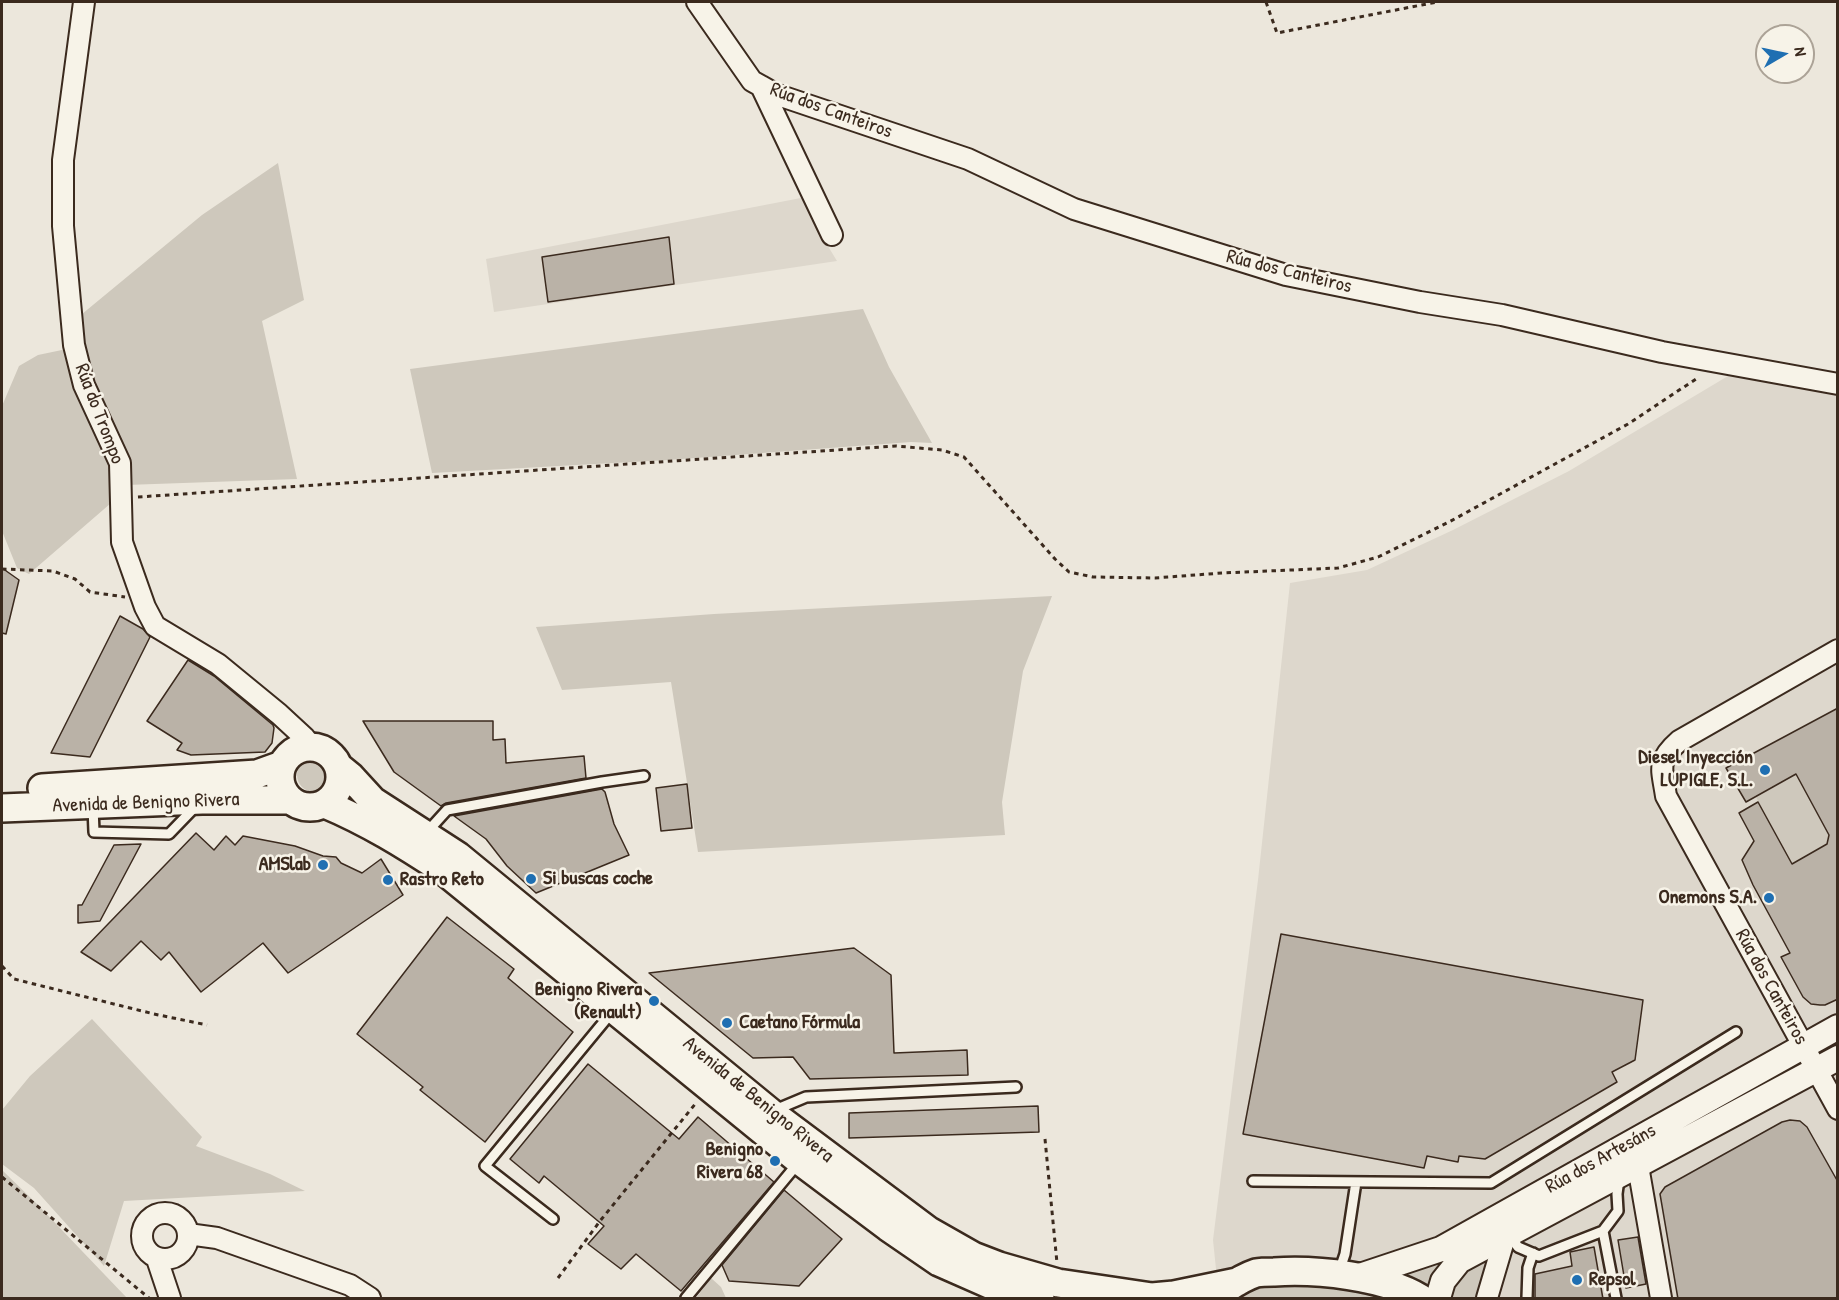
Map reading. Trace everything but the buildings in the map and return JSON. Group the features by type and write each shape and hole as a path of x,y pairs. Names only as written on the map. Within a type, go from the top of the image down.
{"main road":[{"path":"306,747 317,747 327,751 335,758 341,776 337,792 325,804 307,808 290,800 280,784 282,765 288,756 306,747"},
{"name":"Avenida de Benigno Rivera","path":"2,790 249,775 282,765"},
{"name":"Avenida de Benigno Rivera","path":"339,768 351,777 373,801 458,856 770,1112 929,1231 982,1260 1049,1291"},
{"name":"Avenida de Benigno Rivera","path":"2,808 202,800 290,800"},
{"name":"Avenida de Benigno Rivera","path":"325,804 356,817 394,838 442,870 800,1161 939,1262 1005,1291 1152,1297 1227,1290 1256,1273 1299,1270 1348,1275 1396,1288 1420,1299"}],"street":[{"name":"Rúa do Trompo","path":"84,2 63,160 63,226 74,345 84,385 120,463 122,542 141,598 155,626 218,664 305,738 306,747"},
{"path":"697,2 753,81 761,86 832,235"},
{"name":"Rúa dos Canteiros","path":"761,86 775,94 968,159 1074,209 1286,275 1420,302 1502,315 1662,352 1838,384"},
{"name":"Rúa dos Canteiros","path":"1838,650 1678,741 1665,753 1662,764 1666,796 1838,1109"},
{"name":"Rúa dos Artesáns","path":"1348,1275 1441,1249 1838,1027"},
{"name":"Rúa dos Artesáns","path":"1438,1299 1443,1281 1459,1261 1838,1058"},
{"path":"1629,1171 1661,1299"},
{"path":"163,1213 177,1216 186,1227 188,1234 186,1247 182,1252 170,1259 158,1258 151,1255 143,1244 142,1230 150,1218 163,1213"},
{"path":"188,1234 217,1239 350,1285 370,1299"},
{"path":"1487,1299 1507,1236"},
{"path":"158,1258 170,1299"}],"lane":[{"path":"425,834 447,810 644,776"},
{"path":"553,1219 485,1166 614,1010"},
{"path":"1253,1181 1491,1183 1736,1032"},
{"path":"770,1112 806,1097 1016,1088"},
{"path":"686,1299 800,1161"},
{"path":"1507,1236 1518,1247 1539,1256 1603,1230 1618,1210 1617,1194 1629,1171"},
{"path":"1348,1275 1345,1254 1356,1182"},
{"path":"1603,1230 1616,1299"},
{"path":"1527,1299 1528,1268 1533,1253"}],"path":[{"path":"1266,2 1277,33 1437,2"},
{"path":"122,498 896,447 942,450 964,457 1069,572 1093,576 1155,578 1338,568 1378,557 1449,522 1628,424 1720,363"},
{"path":"2,569 53,571 75,579 90,592 141,598"},
{"path":"2,966 14,979 207,1025"},
{"path":"558,1278 600,1221 709,1086"},
{"path":"1045,1139 1049,1291"},
{"path":"2,1177 149,1299"}],"shaded area":[{"path":"278,163 304,300 262,321 297,479 126,485 118,497 29,574 17,568 2,531 2,406 19,366 38,355 81,346 76,319 202,215"},
{"path":"806,197 820,233 837,261 494,312 486,259"},
{"path":"863,309 889,367 932,443 911,442 668,460 432,473 410,369"},
{"path":"1728,376 1837,389 1837,1298 1219,1298 1213,1240 1258,880 1290,583 1367,570 1453,530 1569,471"},
{"path":"1052,596 1023,671 1002,802 1005,835 698,852 671,682 562,690 536,627 714,614"},
{"path":"314,758 326,763 331,775 326,787 314,792 302,787 297,775 302,763"},
{"path":"1796,774 1832,841 1792,864 1756,797"},
{"path":"92,1019 202,1137 196,1146 270,1174 305,1191 124,1201 104,1266 34,1188 2,1164 2,1110 30,1076"},
{"path":"2,1170 37,1204 127,1298 2,1298"},
{"path":"1529,1207 1431,1294 1391,1275"},
{"path":"1491,1256 1485,1265 1477,1298 1448,1298 1453,1278"},
{"path":"711,1278 721,1287 726,1298 696,1298"},
{"path":"1267,1282 1357,1288 1388,1298 1235,1298 1245,1288"}],"place":[{"name":"Diesel Inyección LUPIGLE, S.L.","path":"1765,770"},
{"name":"AMSlab","path":"323,865"},
{"name":"Si buscas coche","path":"531,879"},
{"name":"Rastro Reto","path":"388,880"},
{"name":"Onemons S.A.","path":"1769,898"},
{"name":"Benigno Rivera (Renault)","path":"654,1001"},
{"name":"Caetano Fórmula","path":"727,1023"},
{"name":"Benigno Rivera 68","path":"775,1161"},
{"name":"Repsol","path":"1577,1280"}]}
